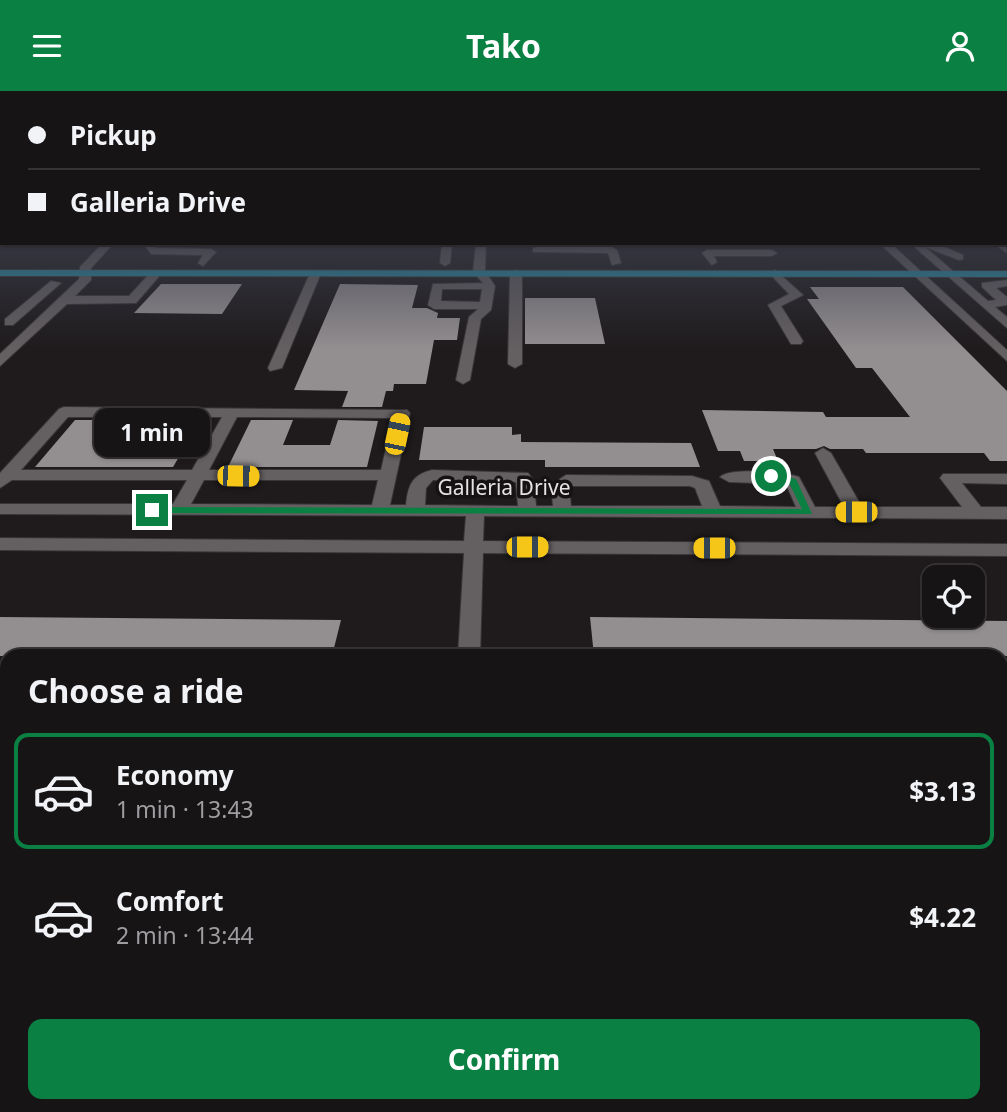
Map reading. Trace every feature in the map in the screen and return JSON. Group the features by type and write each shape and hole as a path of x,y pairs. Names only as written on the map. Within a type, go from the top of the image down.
{"main road":[{"path":"0,262 156,273 315,272 712,262 776,263 832,273 1007,274"},
{"path":"0,273 203,263 446,263 516,273 822,262 1007,263"},
{"path":"822,262 832,273"}],"street":[{"path":"0,362 85,280 88,268 100,254"},
{"path":"203,263 210,254"},
{"path":"446,254 446,263"},
{"path":"463,380 475,317 486,306 489,286 479,268 480,254"},
{"path":"613,254 616,263"},
{"path":"771,254 796,295 774,305 796,341"},
{"path":"896,254 1007,357"},
{"path":"927,254 1007,324"},
{"path":"952,254 959,257"},
{"path":"275,368 315,272"},
{"path":"23,295 132,300 156,273"},
{"path":"515,365 516,273"},
{"path":"9,322 55,283"},
{"path":"989,308 1006,302 986,285 1007,283"},
{"path":"486,306 434,306 437,286 489,286"},
{"path":"989,308 1007,310"},
{"path":"0,334 29,334"},
{"path":"4,479 64,412 402,413 380,510"},
{"path":"179,510 232,413"},
{"path":"823,453 856,512"},
{"path":"4,479 388,475"},
{"path":"415,511 418,481 422,476 459,475 522,477 525,481 527,511"},
{"path":"729,477 785,478 793,481 808,512"},
{"path":"976,513 949,478 1007,479"},
{"path":"562,511 560,485 566,480 580,480 692,481 703,485 713,512"},
{"name":"Galleria Drive","path":"0,509 1007,513"},
{"path":"469,649 475,511"},
{"path":"0,544 1007,550"}],"building":[{"path":"161,284 242,284 222,314 134,313"},
{"path":"340,284 418,285 412,308 427,308 438,313 437,318 460,318 457,340 434,340 426,384 394,384 393,391 386,391 382,407 342,407 348,391 294,390"},
{"path":"810,287 903,287 1007,391 1007,461 990,461 984,453 866,453 863,449 830,449 824,446 816,449 773,449 778,461 744,461 740,451 718,451 702,410 823,412 826,417 910,417 872,368 856,368 807,299 819,299"},
{"path":"525,298 595,298 605,344 525,344"},
{"path":"75,420 115,420 96,445 143,445 160,420 201,420 173,467 35,467"},
{"path":"251,420 293,420 283,445 330,445 338,420 378,421 367,467 228,467"},
{"path":"424,427 512,427 512,435 521,434 521,442 691,443 700,467 545,467 545,460 419,460"},
{"path":"0,617 341,620 334,649 0,649"},
{"path":"590,617 922,620 922,628 985,628 985,621 1007,621 1007,649 593,649"}],"route":[{"path":"152,510 808,512 793,481 771,476"}]}
